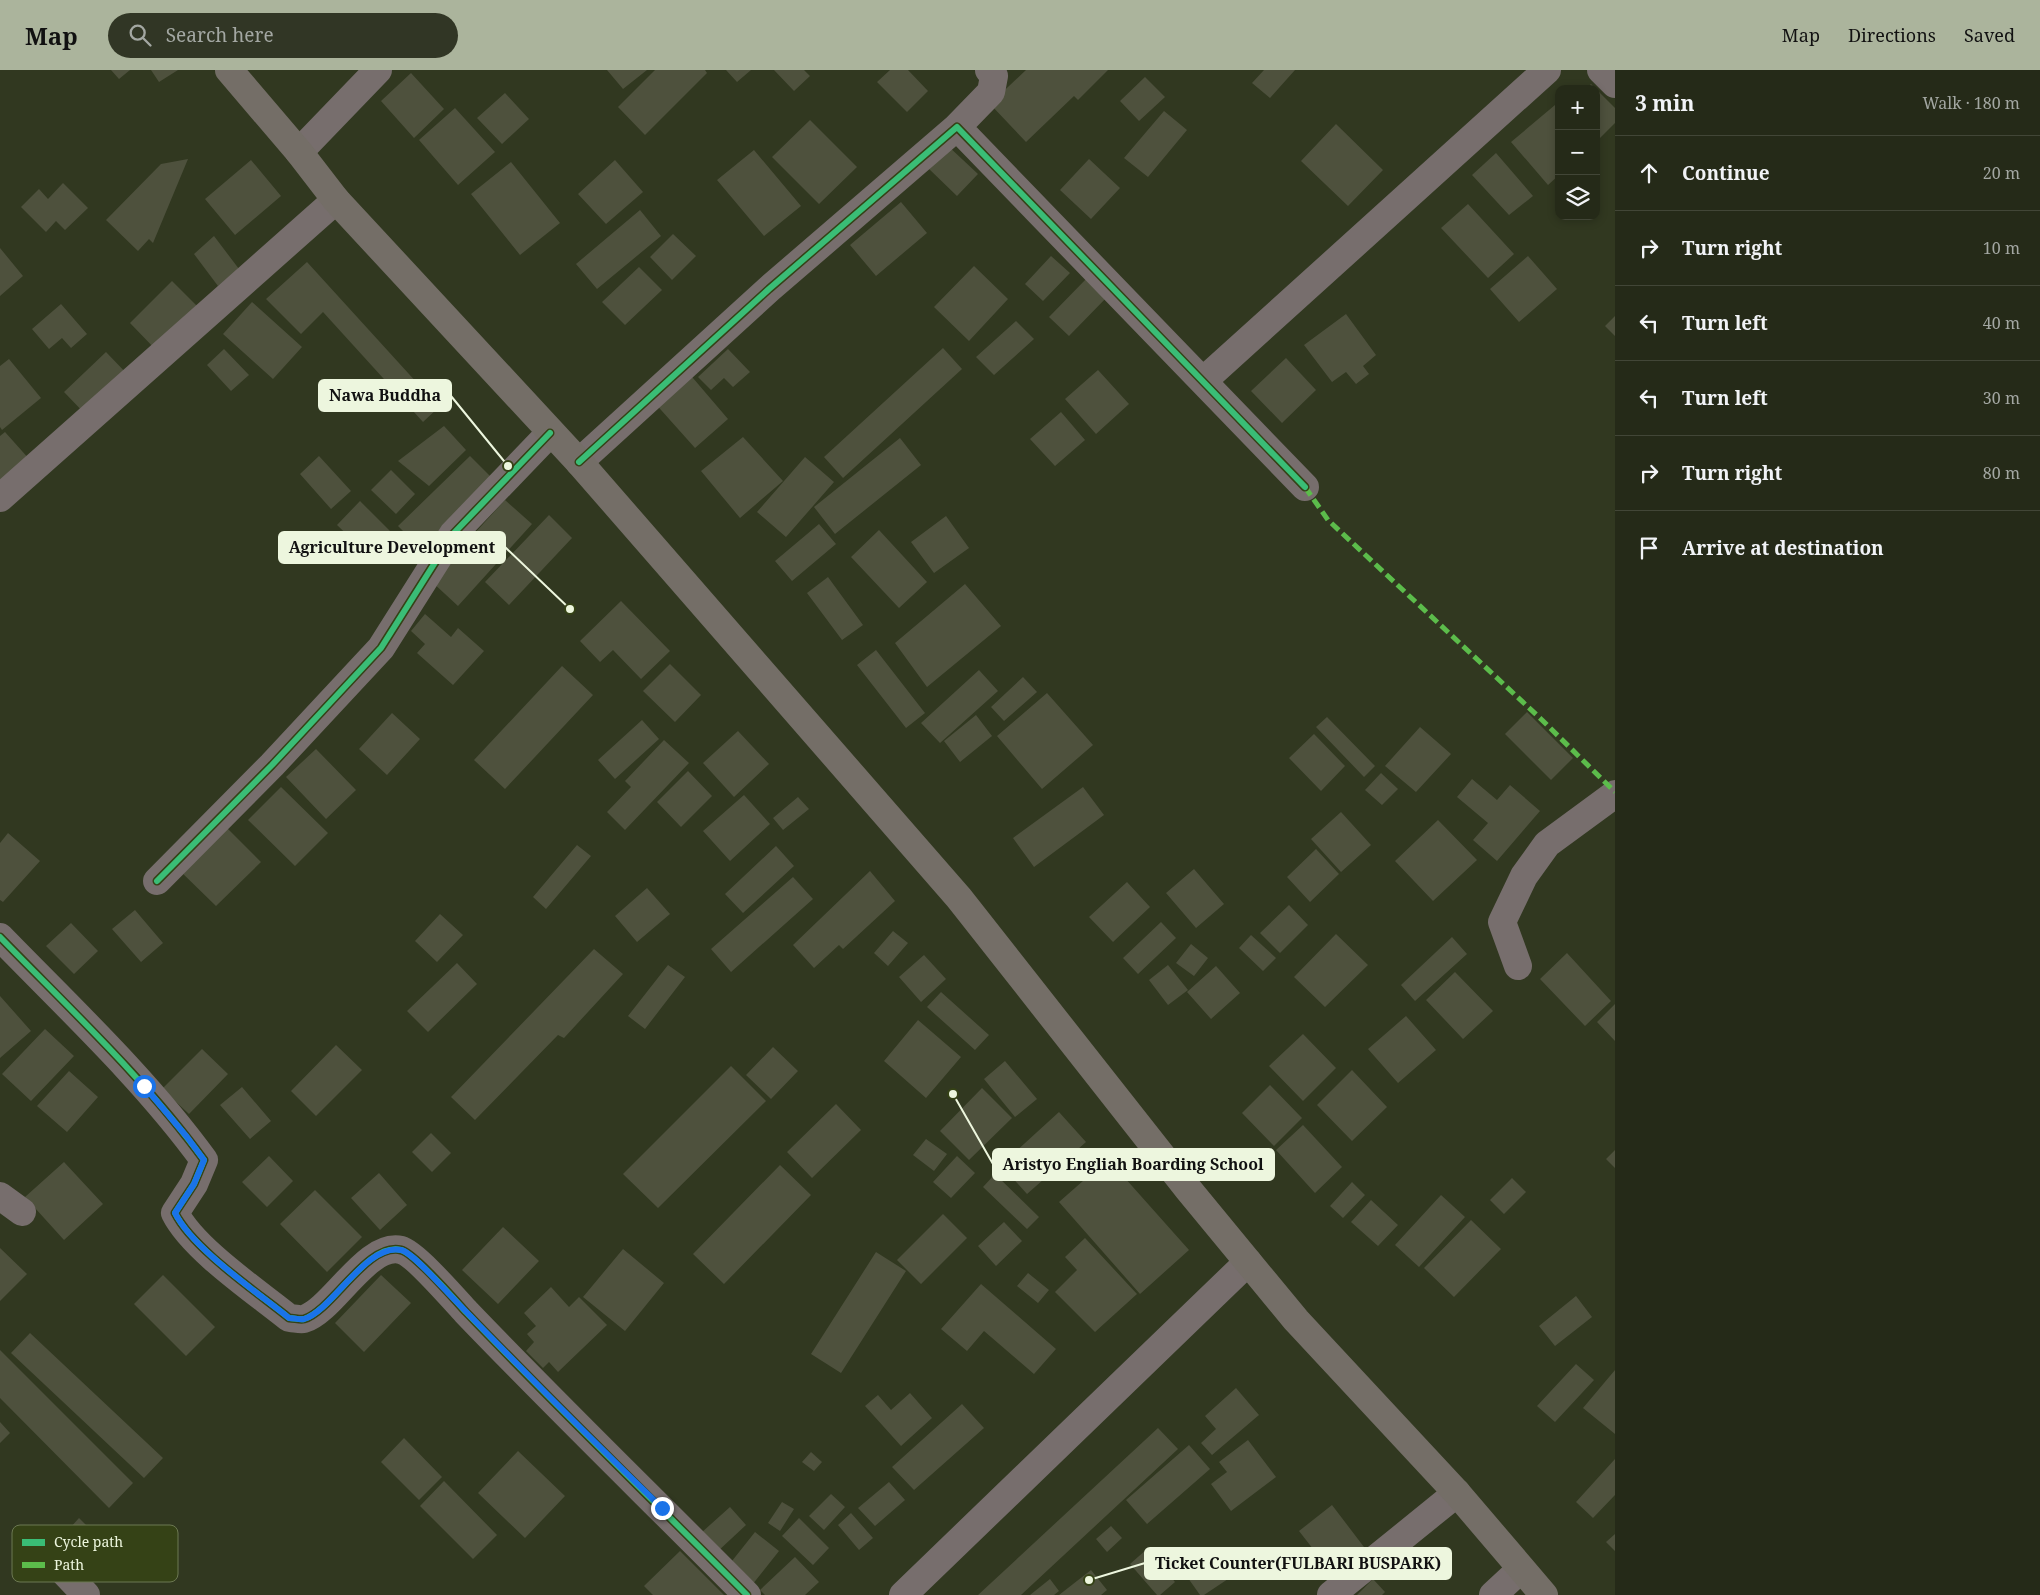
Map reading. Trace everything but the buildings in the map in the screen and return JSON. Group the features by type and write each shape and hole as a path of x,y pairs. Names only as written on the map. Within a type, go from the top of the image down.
{"main road":[{"path":"229,70 299,152 336,200 550,433 579,462 959,898 1188,1189 1296,1320 1457,1493 1544,1595"}],"street":[{"path":"299,152 378,70"},
{"path":"579,462 769,289 957,127 991,92 994,76 989,70"},
{"path":"1203,381 1546,70"},
{"path":"1601,70 1615,84"},
{"path":"957,127 1305,487"},
{"path":"0,498 336,200"},
{"path":"157,881 272,765 381,648 454,534 550,433"},
{"path":"1518,966 1502,922 1524,876 1548,844 1615,794"},
{"path":"0,937 144,1086 204,1160 194,1184 175,1213 180,1223 214,1258 289,1318 304,1319 318,1311 365,1264 386,1251 401,1250 413,1258 747,1595"},
{"path":"0,1196 22,1212"},
{"path":"903,1595 1248,1262"},
{"path":"1331,1595 1457,1493"},
{"path":"1493,1595 1521,1569"},
{"path":"73,1582 86,1595"}],"marked path":[{"path":"1305,487 1328,520 1542,720 1615,792"}],"cycle path":[{"path":"579,462 769,289 957,127 1305,487"},
{"path":"157,881 272,765 381,648 453,534 550,433"},
{"path":"0,937 132,1073 204,1160 194,1184 175,1213 184,1227 211,1255 289,1318 304,1319 327,1303 363,1266 376,1256 388,1250 401,1250 407,1253 434,1278 536,1384 747,1595"}],"place":[{"name":"Nawa Buddha","path":"508,466"},
{"name":"Agriculture Development","path":"570,609"},
{"name":"Aristyo Engliah Boarding School","path":"953,1094"},
{"name":"Ticket Counter(FULBARI BUSPARK)","path":"1089,1580"}],"route":[{"path":"144,1086 204,1160 194,1184 175,1213 180,1223 214,1258 289,1318 304,1319 318,1311 365,1264 386,1251 401,1250 413,1258 536,1384 662,1508"}]}
